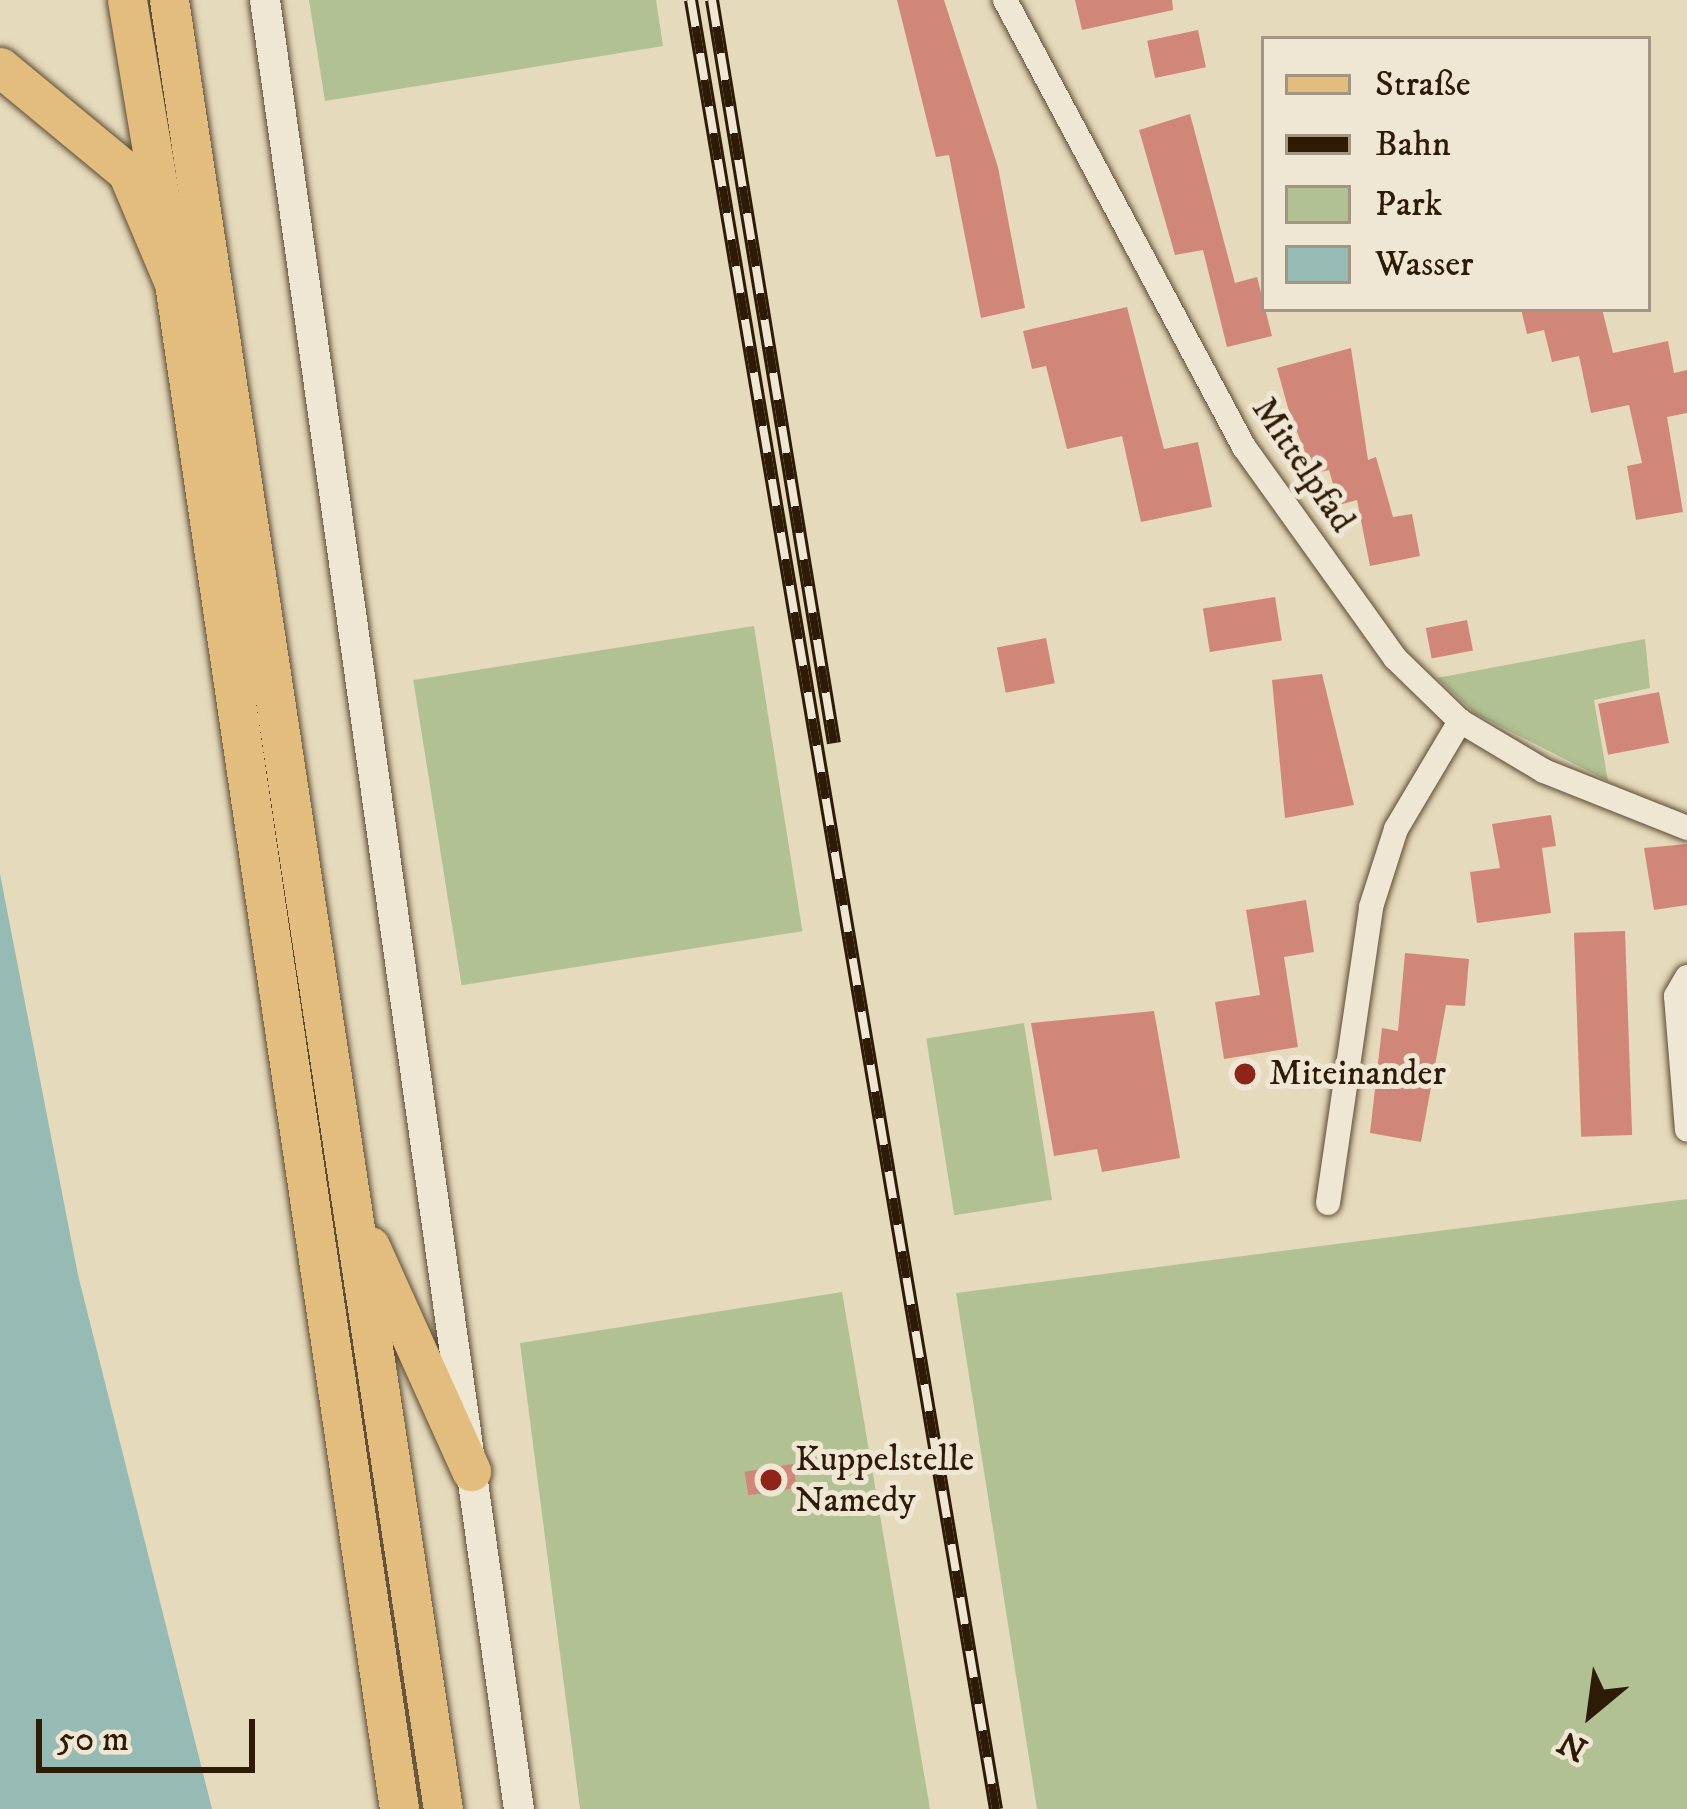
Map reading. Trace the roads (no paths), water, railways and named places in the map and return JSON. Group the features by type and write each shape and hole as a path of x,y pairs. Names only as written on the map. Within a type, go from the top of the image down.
{"main road":[{"path":"127,0 174,283 399,1809"},
{"path":"169,0 333,1122 442,1809"},
{"path":"0,67 127,172 174,283"},
{"path":"333,1122 379,1276 470,1471"}],"street":[{"path":"266,0 519,1809"},
{"name":"Mittelpfad","path":"1005,0 1244,447 1395,658 1460,721 1544,771 1687,828"},
{"path":"1328,1203 1371,907 1396,829 1460,721"},
{"path":"1687,977 1676,996 1687,1130"}],"water":[{"path":"0,874 78,1275 212,1809 0,1809"}],"railway":[{"path":"691,0 996,1809"},
{"path":"712,0 834,743"}],"place":[{"name":"Miteinander","path":"1245,1074"},
{"name":"Kuppelstelle Namedy","path":"771,1480"}]}
